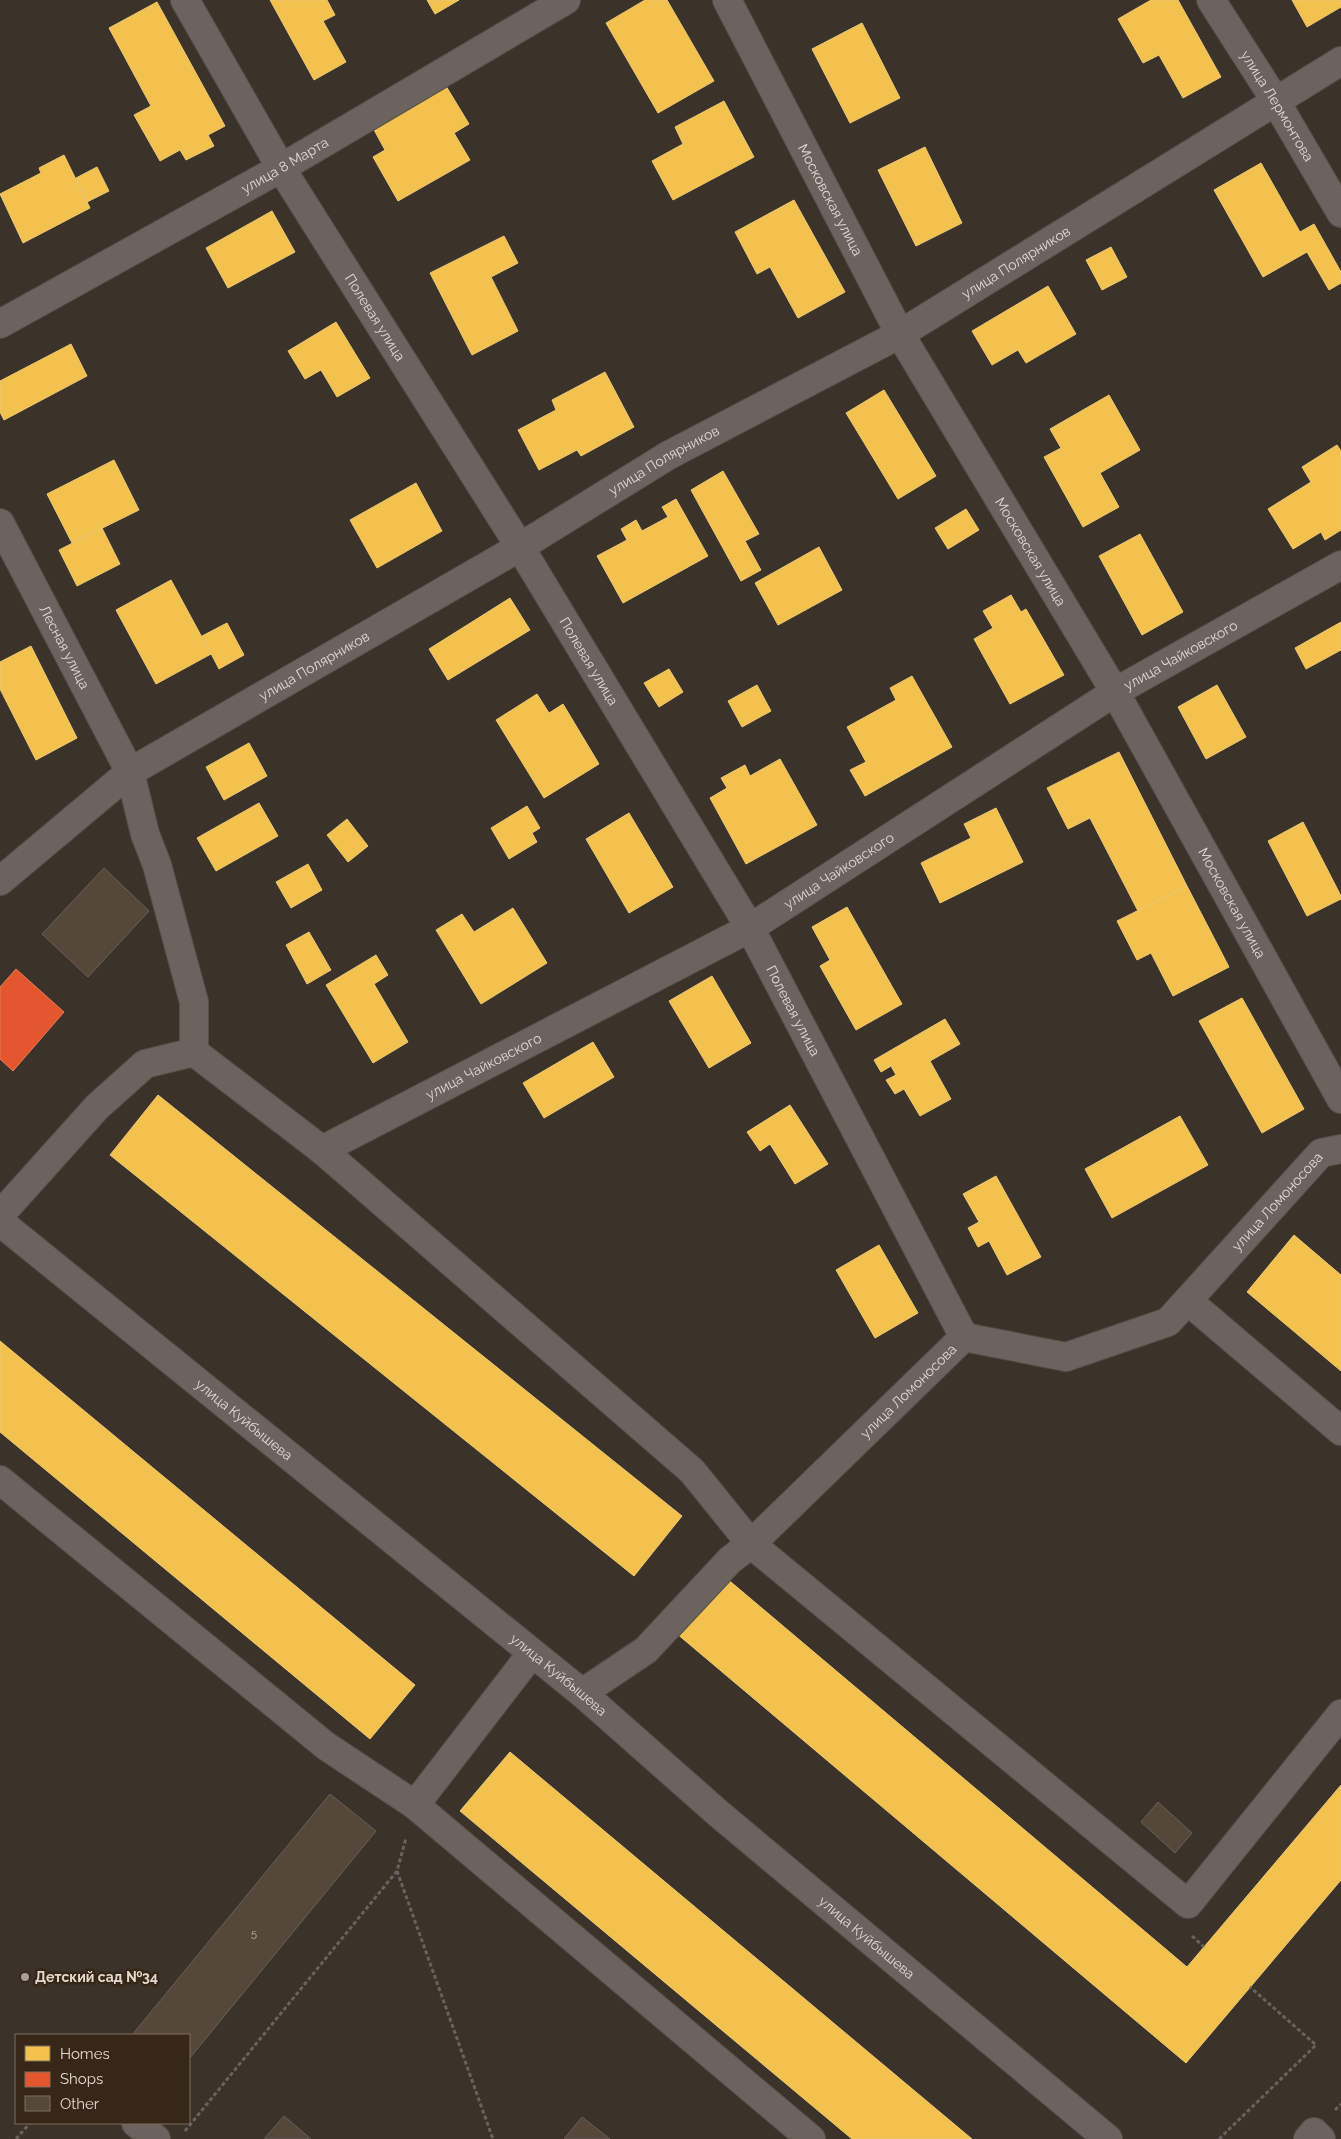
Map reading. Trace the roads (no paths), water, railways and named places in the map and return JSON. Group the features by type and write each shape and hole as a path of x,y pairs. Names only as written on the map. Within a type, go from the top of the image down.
{"street":[{"name":"Полевая улица","path":"186,0 281,168 520,548 750,928 964,1338"},
{"name":"улица 8 Марта","path":"0,324 281,168 566,0"},
{"name":"Московская улица","path":"727,0 900,334 1115,692 1341,1099"},
{"name":"улица Лермонтова","path":"1211,0 1276,100 1341,213"},
{"name":"улица Полярников","path":"0,881 130,772 520,548 668,455 900,334 1341,61"},
{"name":"Лесная улица","path":"0,523 130,772 145,834 157,865 194,1002 194,1052"},
{"name":"улица Чайковского","path":"322,1150 750,928 1115,692 1341,565"},
{"path":"0,1215 96,1107 145,1064 194,1052 322,1150 692,1471 751,1544 1188,1904 1341,1714"},
{"name":"улица Ломоносова","path":"582,1693 646,1650 730,1560 751,1544 964,1338 1066,1356 1168,1322 1321,1153 1341,1150"},
{"name":"улица Куйбышева","path":"0,1222 582,1693 719,1814 1108,2139"},
{"path":"1188,1301 1341,1431"},
{"path":"0,1480 326,1746 415,1805 811,2139"},
{"path":"415,1805 532,1653"},
{"path":"137,2124 156,2139"},
{"path":"1308,2139 1314,2132 1321,2139"}],"place":[{"name":"Детский сад №34","path":"25,1977"}]}
